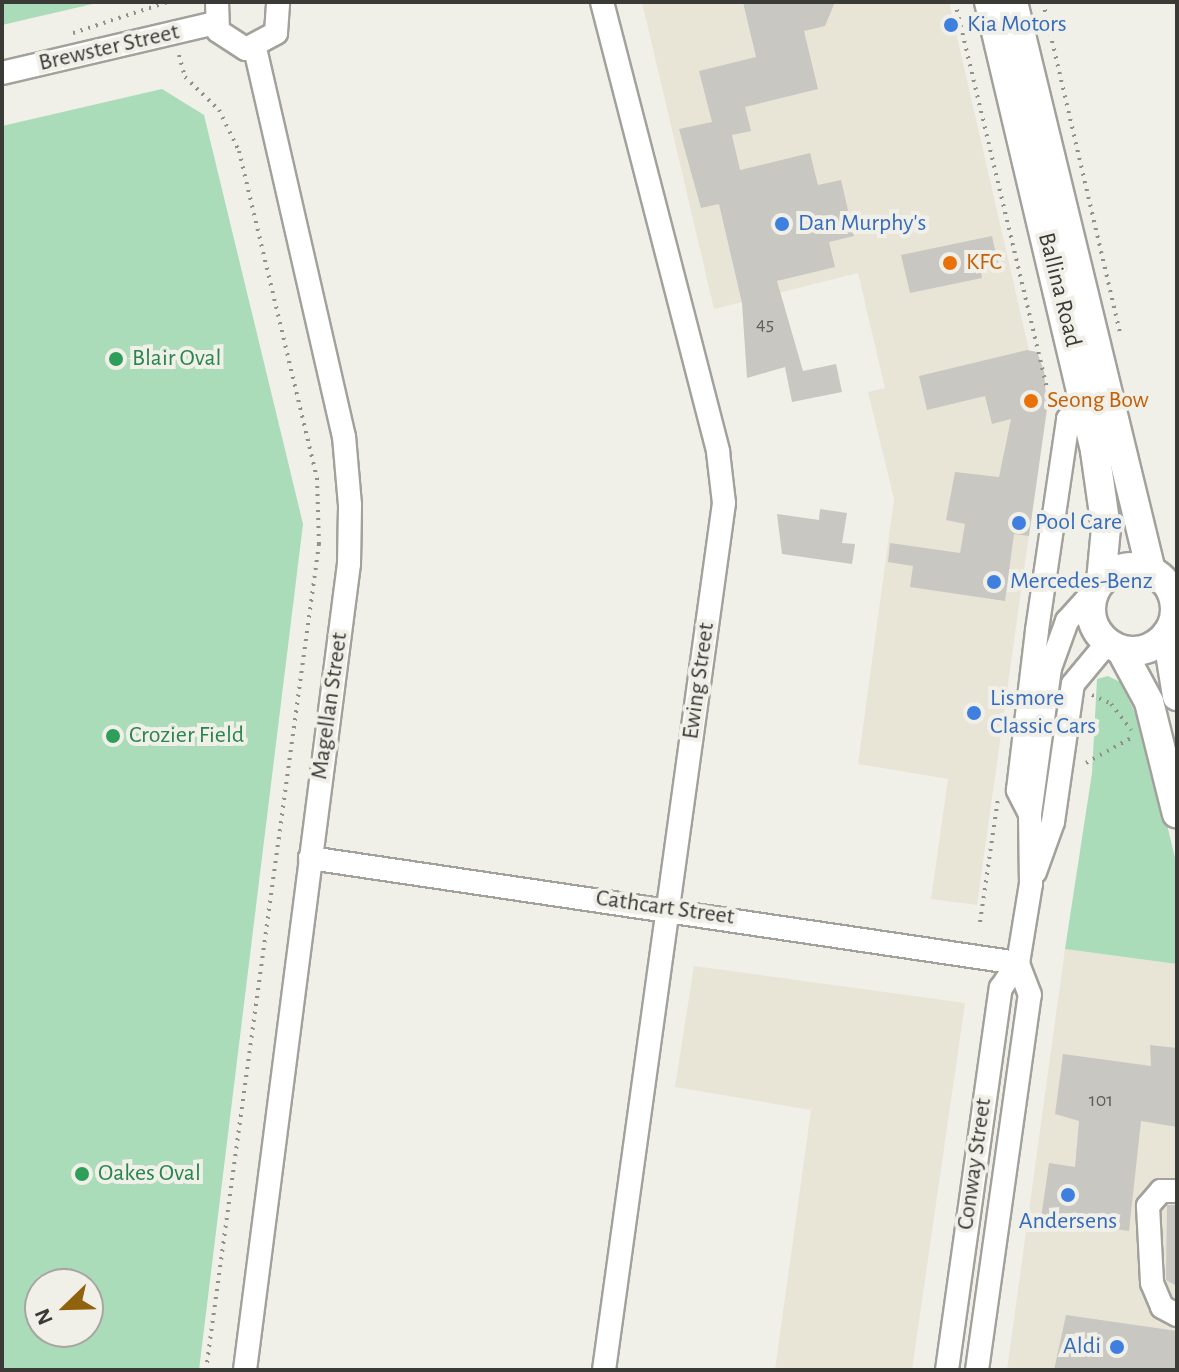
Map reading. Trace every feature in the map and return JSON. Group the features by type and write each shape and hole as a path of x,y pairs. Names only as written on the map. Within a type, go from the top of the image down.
{"main road":[{"name":"Ballina Road","path":"989,2 1084,398 1104,500 1098,586"},
{"name":"Ballina Road","path":"1013,2 1162,570"},
{"path":"1177,696 1174,599 1162,570 1121,568 1098,586 1093,623 1114,647 1149,702 1177,814"},
{"path":"1114,647 1141,651 1173,623"}],"street":[{"name":"Ewing Street","path":"602,2 723,480 669,908 604,1370"},
{"path":"216,12 230,43 255,48 276,33 286,3"},
{"name":"Brewster Street","path":"2,73 216,12"},
{"name":"Magellan Street","path":"245,1370 310,858 350,505 344,437 255,48"},
{"path":"1030,814 1018,790 1037,630 1068,419 1084,398"},
{"name":"Conway Street","path":"947,1370 1001,988 1018,963 1031,884 1030,814 1058,641 1098,586"},
{"name":"Conway Street","path":"1031,884 1053,822 1073,684 1114,647"},
{"name":"Cathcart Street","path":"310,858 669,908 1018,963"},
{"name":"Conway Street","path":"977,1370 1030,995 1018,963"},
{"path":"1177,1191 1161,1191 1148,1206 1152,1283 1162,1307 1177,1315"}],"path":[{"path":"67,34 168,2"},
{"path":"955,2 1052,412"},
{"path":"179,55 185,77 219,110 239,151 317,478 319,544 206,1370"},
{"path":"1086,763 1138,735 1111,704 1089,694"},
{"path":"980,922 999,789"}],"shaded area":[{"path":"642,2 949,2 1045,420 977,905 931,899 948,779 858,764 894,499 868,392 885,388 858,273 714,309"},
{"path":"1065,949 1177,964 1177,1370 1007,1370"},
{"path":"694,966 965,1003 912,1370 775,1370 811,1110 675,1087"}],"green space":[{"path":"2,2 101,2 2,25"},
{"path":"162,89 204,115 303,524 199,1370 2,1370 2,126"},
{"path":"1108,676 1120,682 1143,729 1177,866 1177,964 1065,949 1092,773 1097,679"}],"building":[{"path":"743,2 835,2 825,26 804,31 818,89 745,107 751,131 732,135 740,170 810,153 818,185 841,180 854,236 829,242 835,267 777,281 803,371 836,364 842,392 792,402 785,367 747,378 742,303 719,204 701,208 679,129 712,122 699,71 756,57"},
{"path":"992,236 998,263 980,267 982,278 910,293 901,255"},
{"path":"1027,350 1037,352 1044,371 1047,409 1029,536 1014,534 1005,601 910,587 913,566 888,562 890,543 960,553 965,524 946,520 955,472 999,477 1011,419 992,424 985,396 927,410 919,376"},
{"path":"820,509 847,513 842,543 855,544 852,564 782,554 777,514 819,520"},
{"path":"1150,1045 1177,1048 1177,1127 1141,1121 1129,1231 1041,1218 1049,1163 1075,1167 1079,1121 1055,1114 1063,1054 1151,1066"},
{"path":"1167,1205 1177,1205 1177,1286 1166,1280"},
{"name":"Aldi","path":"1066,1315 1177,1331 1177,1370 1054,1370"}],"place":[{"name":"Kia Motors","path":"951,25"},
{"name":"Dan Murphy's","path":"782,224"},
{"name":"KFC","path":"950,263"},
{"name":"Blair Oval","path":"116,359"},
{"name":"Seong Bow","path":"1031,401"},
{"name":"Pool Care","path":"1019,523"},
{"name":"Mercedes-Benz","path":"994,582"},
{"name":"Lismore Classic Cars","path":"974,713"},
{"name":"Crozier Field","path":"113,736"},
{"name":"Oakes Oval","path":"82,1174"},
{"name":"Andersens","path":"1068,1195"},
{"name":"Aldi","path":"1117,1347"}]}
